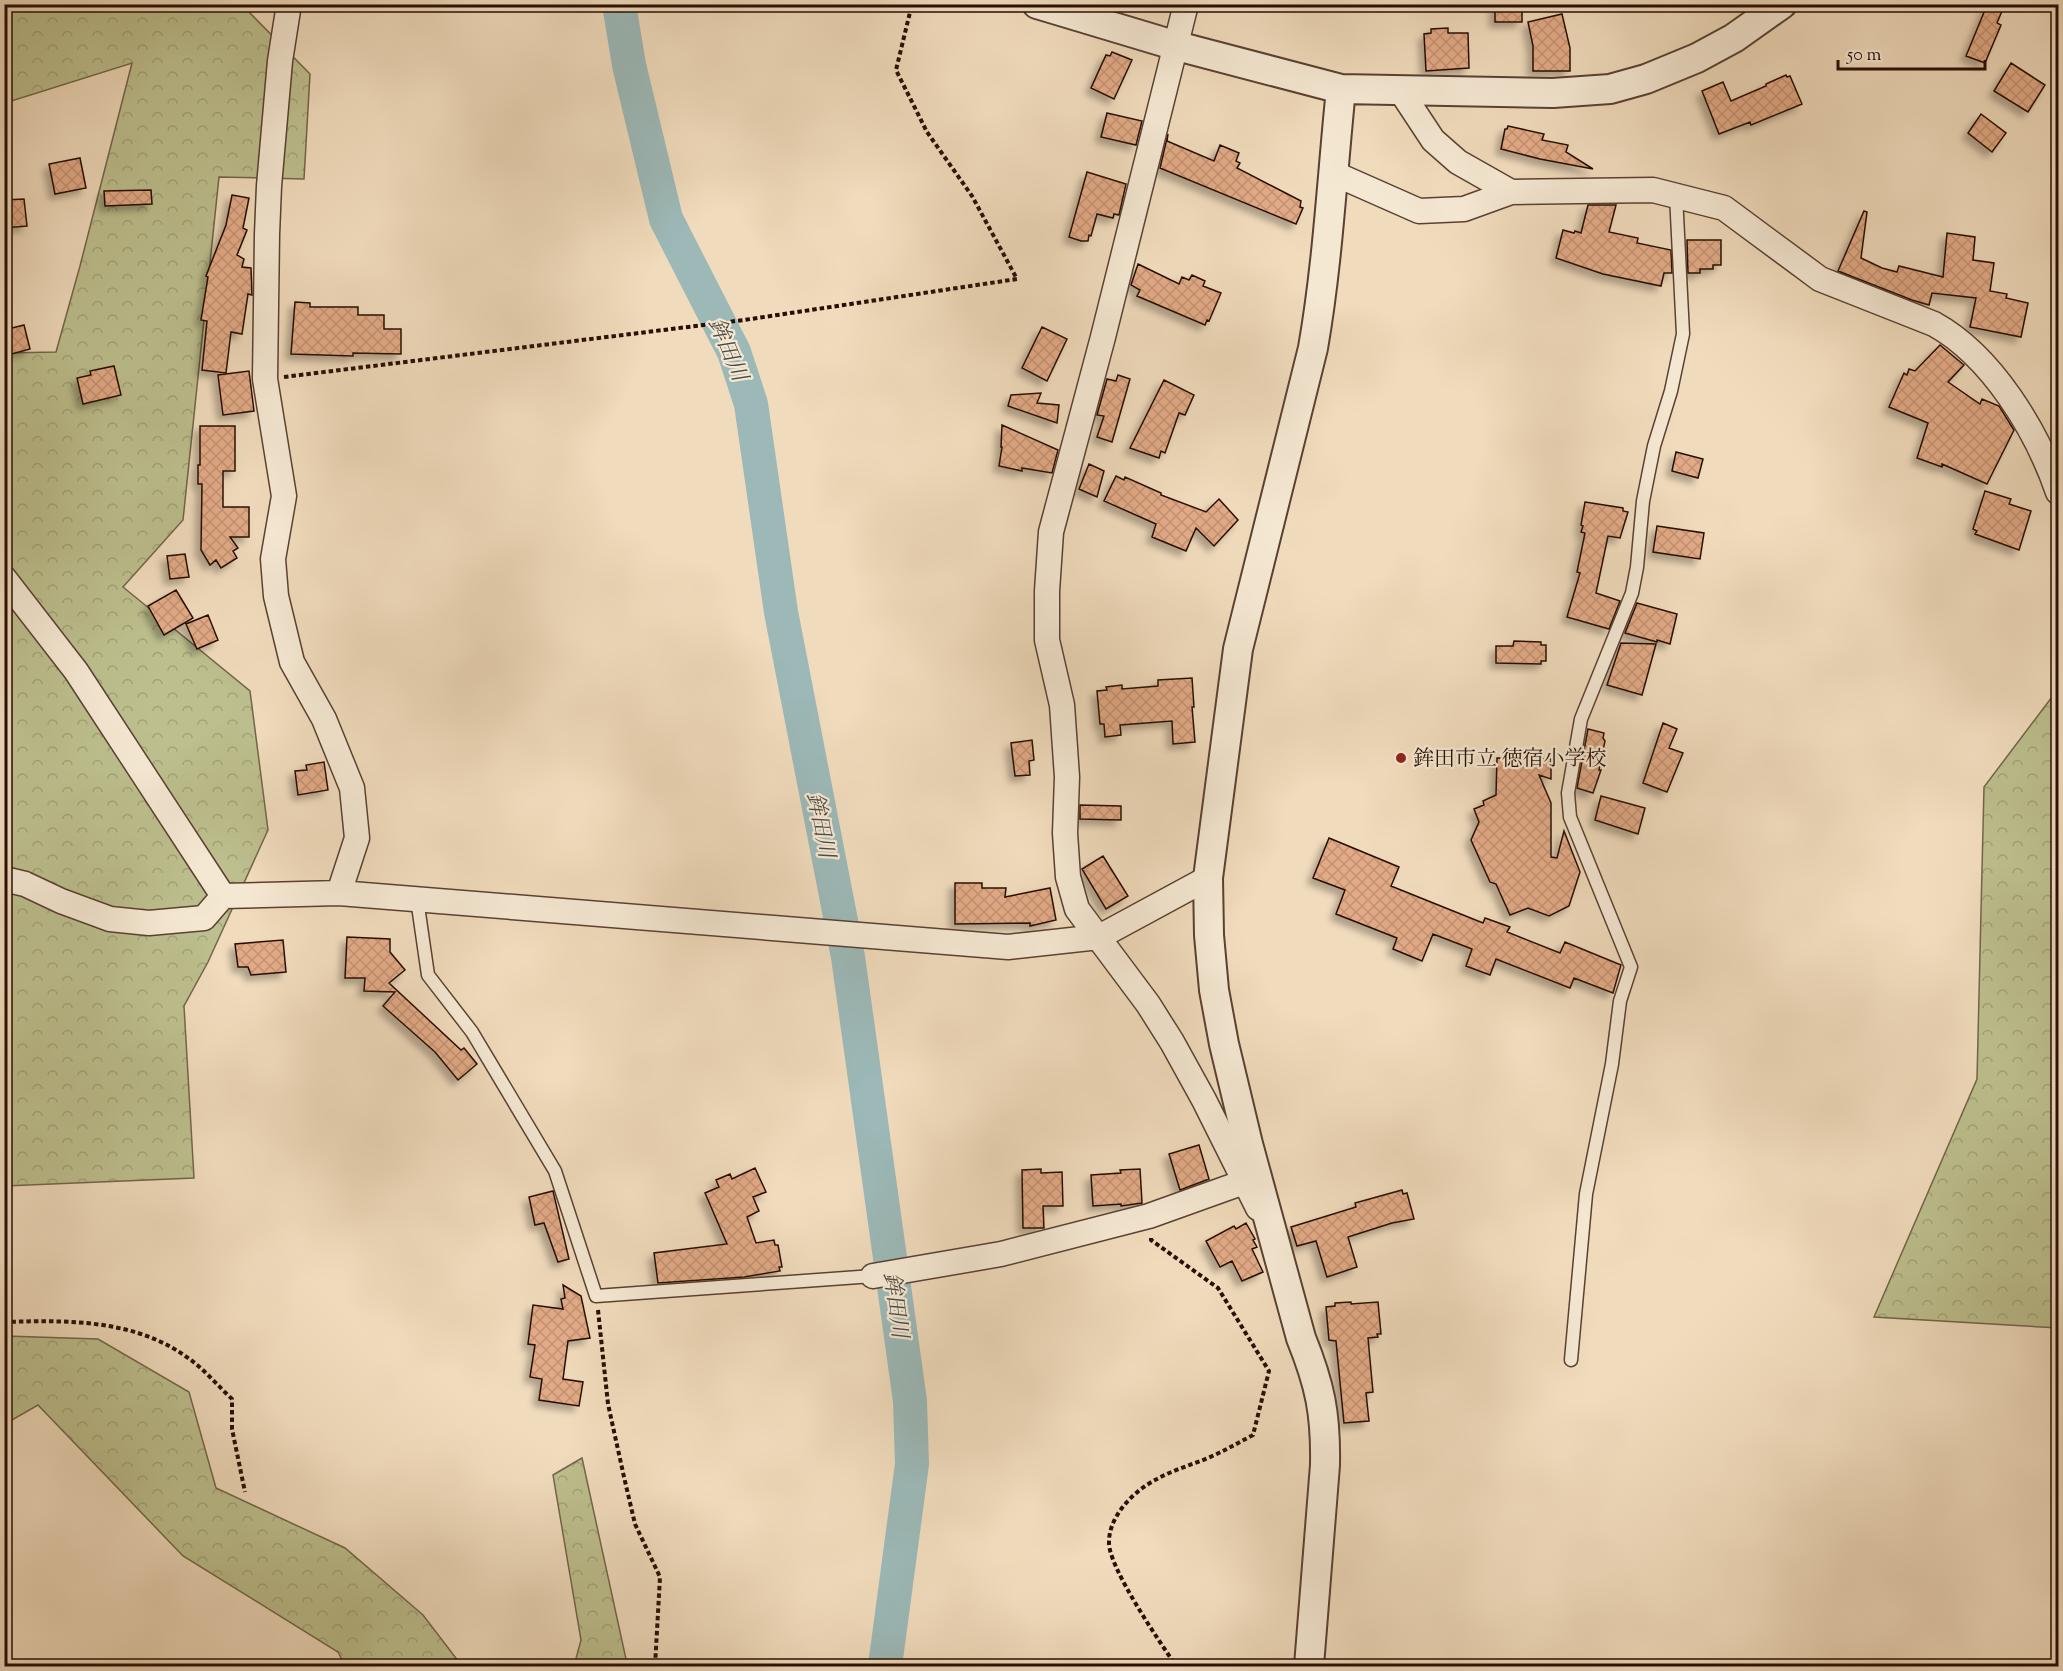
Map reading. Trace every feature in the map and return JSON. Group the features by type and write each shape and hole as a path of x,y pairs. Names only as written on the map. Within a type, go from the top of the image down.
{"street":[{"path":"288,4 280,61 269,186 265,379 284,496 273,559 276,596 292,662 324,719 352,788 357,837 339,893"},
{"path":"1037,4 1177,46 1341,89 1554,93 1610,89 1646,79 1697,58 1734,38 1782,4"},
{"path":"1186,4 1103,337 1051,532 1047,591 1047,640 1062,705 1067,777 1065,833 1068,877 1077,909 1148,1004 1172,1042 1275,1241"},
{"path":"1309,1666 1323,1488 1325,1436 1322,1399 1313,1367 1301,1338 1248,1144 1216,1001 1209,935 1208,878 1238,649 1315,338 1328,249 1341,89"},
{"path":"1400,90 1433,140 1458,162 1511,192"},
{"path":"1333,173 1419,211 1464,209 1511,192 1653,190 1724,208 1820,279 1934,324 1948,332 1983,361 2022,413 2058,492"},
{"path":"4,578 75,670 223,896"},
{"path":"4,879 25,884 61,901 110,919 149,923 204,918 223,896 339,893 1008,947 1099,938 1208,878"},
{"path":"873,1276 1001,1254 1149,1216 1244,1182"}],"lane":[{"path":"1571,1360 1586,1194 1612,1064 1620,1001 1631,967 1570,817 1568,793 1581,719 1632,592 1637,567 1643,501 1654,446 1671,391 1683,334 1676,195"},
{"path":"417,899 428,975 472,1032 555,1171 596,1296 873,1276"}],"path":[{"path":"265,379 386,366 744,320 1017,279 972,196 927,132 896,70 912,4"},
{"path":"1149,1216 1151,1240 1218,1288 1269,1371 1253,1435 1210,1457 1157,1479 1140,1490 1117,1514 1109,1542 1113,1560 1134,1600 1176,1666"},
{"path":"596,1296 608,1404 624,1477 635,1524 660,1577 655,1666"},
{"path":"4,1322 49,1321 114,1326 149,1336 188,1358 232,1399 232,1429 245,1492"}],"green space":[{"path":"5,5 248,5 250,13 310,74 304,179 219,177 183,520 123,587 250,691 268,830 208,962 184,1006 194,1178 5,1186 4,353 56,352 132,63 5,103"},
{"path":"2058,689 2058,1328 1874,1317 1977,1079 1984,787"},
{"path":"5,1336 98,1339 189,1392 216,1488 345,1548 423,1615 462,1666 345,1666 338,1652 183,1556 38,1405 5,1424"},
{"path":"582,1458 626,1666 574,1666 581,1640 553,1475"}],"building":[{"path":"1495,4 1522,4 1522,22 1495,22"},
{"path":"1987,5 2002,11 1997,23 2001,25 1985,63 1966,56"},
{"path":"1562,14 1570,48 1570,71 1533,71 1533,46 1528,22"},
{"path":"1448,28 1448,33 1468,33 1469,68 1426,71 1424,34 1431,33 1431,29"},
{"path":"1112,52 1132,60 1114,99 1091,88 1106,55 1110,56"},
{"path":"2011,63 2045,85 2028,112 1994,91"},
{"path":"1786,75 1790,76 1802,104 1751,125 1750,122 1719,134 1702,91 1723,82 1731,101"},
{"path":"1107,113 1142,121 1136,145 1101,137"},
{"path":"1981,114 2006,133 1992,152 1968,133"},
{"path":"1508,126 1544,134 1542,140 1568,145 1566,152 1593,169 1501,149 1505,129"},
{"path":"1168,134 1167,141 1214,161 1220,145 1239,153 1236,161 1240,163 1237,168 1301,201 1300,207 1303,208 1296,224 1160,168"},
{"path":"80,158 86,188 55,194 49,164"},
{"path":"1087,172 1126,184 1119,215 1114,214 1113,218 1097,214 1091,236 1089,235 1088,241 1081,241 1069,237"},
{"path":"151,190 152,204 105,206 104,191"},
{"path":"232,195 249,198 243,228 247,230 237,255 244,259 242,267 251,268 252,295 248,294 242,334 231,332 226,373 202,370 207,321 201,320 208,277 206,276 226,225"},
{"path":"24,199 27,226 4,228 4,200"},
{"path":"1588,205 1616,205 1609,232 1638,238 1637,243 1671,250 1672,273 1664,273 1661,286 1603,274 1556,258 1563,230 1581,233"},
{"path":"1864,211 1867,212 1861,258 1897,272 1899,266 1943,277 1947,233 1975,237 1973,260 1994,263 1990,291 2007,294 2006,298 2028,303 2021,337 1970,327 1976,298 1932,293 1929,305 1838,271"},
{"path":"1687,240 1721,240 1721,265 1713,265 1713,269 1700,269 1700,273 1688,273"},
{"path":"1138,264 1179,284 1182,277 1189,280 1192,275 1205,281 1203,286 1221,293 1209,321 1207,320 1205,325 1137,296 1140,290 1131,285"},
{"path":"295,302 310,303 310,307 358,307 358,315 384,315 384,329 401,329 401,354 353,353 353,356 291,354"},
{"path":"24,325 30,349 4,356 4,330"},
{"path":"1042,327 1067,339 1047,381 1022,368"},
{"path":"1940,345 1964,365 1948,382 1980,404 1982,399 1999,406 2014,430 1987,484 1942,464 1942,467 1917,458 1928,423 1889,407 1904,373 1907,375 1909,369 1915,371"},
{"path":"114,366 121,395 83,404 77,378 91,375 90,371"},
{"path":"249,371 254,411 223,415 218,375"},
{"path":"1118,375 1130,379 1112,442 1097,437 1104,416 1097,415 1107,379 1116,381"},
{"path":"1164,380 1194,395 1185,415 1179,413 1165,453 1161,451 1159,458 1130,448"},
{"path":"1041,393 1037,403 1059,405 1057,423 1008,406 1011,395"},
{"path":"1002,425 1058,450 1052,473 1022,468 1022,471 999,466"},
{"path":"200,426 235,426 235,471 223,471 223,507 249,507 249,537 230,537 238,548 233,551 237,558 221,568 216,560 210,565 201,550 202,484 198,484"},
{"path":"1676,452 1703,459 1698,478 1672,471"},
{"path":"1089,464 1104,471 1097,497 1079,489"},
{"path":"1116,476 1124,480 1125,477 1161,495 1206,512 1219,499 1238,520 1214,546 1196,528 1186,551 1152,537 1156,524 1104,501"},
{"path":"1985,491 2011,499 2009,504 2031,511 2019,550 1975,534 1977,531 1973,529"},
{"path":"1585,502 1623,508 1623,511 1628,512 1620,538 1608,536 1596,593 1620,601 1609,629 1567,617 1580,573 1577,572 1585,533 1581,532 1583,526 1581,525"},
{"path":"1657,526 1704,533 1700,559 1653,552"},
{"path":"185,554 189,577 170,579 167,556"},
{"path":"176,590 193,618 164,635 148,606"},
{"path":"1637,603 1677,614 1670,644 1625,633"},
{"path":"208,615 218,640 197,649 186,624"},
{"path":"1514,641 1541,642 1541,645 1546,645 1546,661 1541,661 1541,664 1496,663 1496,646 1513,646"},
{"path":"1621,643 1656,644 1642,695 1607,685"},
{"path":"1192,678 1195,742 1173,744 1172,721 1120,725 1121,735 1105,737 1104,724 1100,724 1097,691 1122,685 1122,689 1158,686 1158,680"},
{"path":"1663,723 1677,729 1669,748 1683,753 1667,792 1643,783"},
{"path":"1588,729 1604,733 1605,741 1599,770 1601,770 1593,793 1577,788"},
{"path":"1032,740 1034,760 1029,761 1030,775 1015,776 1011,743"},
{"path":"1497,758 1551,759 1551,779 1539,775 1551,803 1551,857 1557,858 1564,831 1580,872 1569,906 1549,916 1528,908 1510,915 1496,884 1490,882 1471,840 1479,822 1474,809 1484,805 1483,801 1496,795"},
{"path":"324,762 328,790 298,795 295,771 307,770 306,765"},
{"path":"1601,796 1645,808 1638,834 1595,820"},
{"path":"1080,805 1121,806 1121,820 1080,819"},
{"path":"1329,838 1399,867 1391,886 1483,923 1485,918 1510,927 1507,932 1560,953 1565,942 1621,965 1613,993 1574,978 1570,988 1496,959 1490,975 1466,966 1472,949 1433,934 1422,961 1393,949 1397,938 1336,914 1345,890 1313,878"},
{"path":"1103,856 1128,896 1106,909 1082,869"},
{"path":"955,883 982,883 982,888 1006,888 1005,897 1050,888 1056,920 1030,926 1030,923 955,924"},
{"path":"347,937 390,939 390,952 405,970 389,983 461,1050 464,1048 477,1064 458,1080 435,1052 383,1006 395,992 364,991 365,978 345,978"},
{"path":"283,940 286,972 251,975 248,967 238,967 235,944"},
{"path":"1199,1145 1209,1179 1180,1190 1169,1154"},
{"path":"755,1168 766,1192 753,1197 759,1211 747,1217 756,1243 774,1240 775,1245 778,1245 782,1267 779,1267 780,1271 744,1277 658,1283 654,1253 727,1244 705,1193 719,1187 716,1180 730,1174 732,1179"},
{"path":"1041,1169 1041,1173 1062,1172 1063,1206 1043,1206 1044,1228 1023,1228 1022,1170"},
{"path":"1140,1169 1142,1203 1093,1206 1091,1175"},
{"path":"1402,1190 1403,1194 1407,1193 1414,1219 1392,1223 1348,1237 1357,1267 1327,1277 1316,1241 1297,1246 1291,1227 1356,1207 1355,1203"},
{"path":"553,1191 569,1259 558,1262 544,1223 535,1225 529,1197"},
{"path":"1246,1223 1255,1239 1253,1240 1257,1247 1252,1249 1263,1272 1242,1281 1232,1261 1220,1267 1206,1241 1234,1226 1236,1229"},
{"path":"563,1285 581,1296 590,1338 568,1341 563,1379 583,1382 579,1406 539,1400 542,1379 530,1377 535,1345 528,1344 533,1305 563,1309 561,1299 565,1298"},
{"path":"1351,1302 1351,1304 1378,1302 1381,1334 1377,1334 1378,1337 1368,1338 1373,1392 1366,1393 1369,1421 1344,1423 1336,1341 1329,1340 1326,1307 1335,1306 1335,1303"}],"waterway":[{"name":"鉾田川","path":"619,4 629,65 666,219 734,352 751,404 781,612 848,957 910,1401 912,1464 885,1666"}],"place":[{"name":"鉾田市立 徳宿小学校","path":"1401,758"}]}
